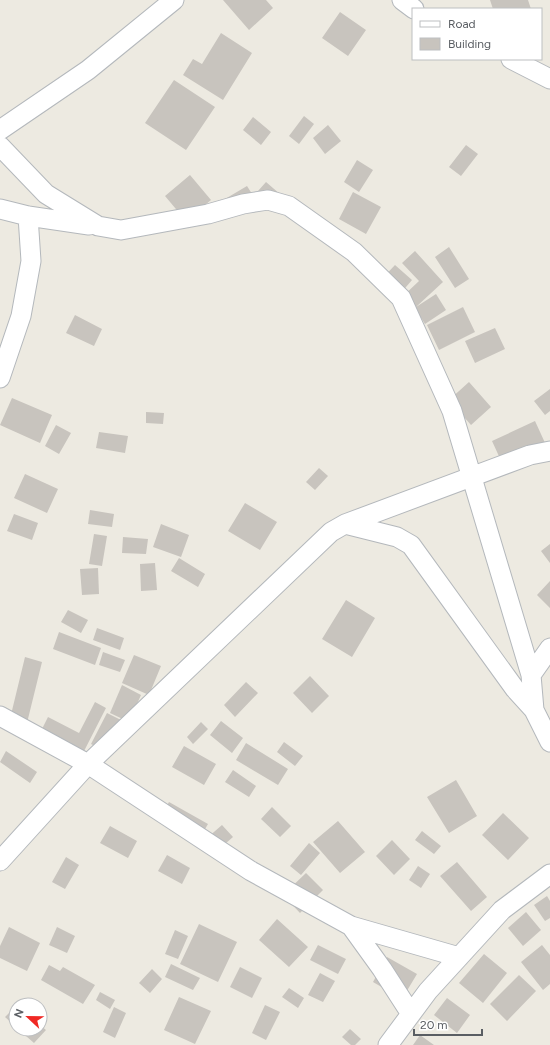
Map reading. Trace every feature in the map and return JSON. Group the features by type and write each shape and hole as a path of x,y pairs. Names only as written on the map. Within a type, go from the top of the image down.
{"street":[{"path":"0,130 88,70 174,0"},
{"path":"402,0 413,8"},
{"path":"513,60 550,79"},
{"path":"0,146 46,194 98,226"},
{"path":"0,209 28,216 121,230 208,214 243,204 268,200 289,206 354,252 401,298 452,411 472,476 493,554 531,675 534,710"},
{"path":"0,378 21,316 31,261 28,216"},
{"path":"0,861 88,764 331,532 345,524 472,476 530,455 550,450"},
{"path":"345,524 397,537 411,545 516,689 534,710 550,742"},
{"path":"531,675 550,648"},
{"path":"0,716 88,764 251,871 350,926 459,956"},
{"path":"388,1045 428,991 502,910 550,874"},
{"path":"350,926 410,1014"}],"building":[{"path":"223,0 266,0 273,8 249,30"},
{"path":"490,0 528,0 531,8 493,8"},
{"path":"340,12 366,30 348,56 322,38"},
{"path":"221,33 252,53 223,100 183,75 193,59 202,64"},
{"path":"174,80 215,107 186,150 145,123"},
{"path":"304,116 314,124 299,144 289,136"},
{"path":"253,117 271,132 261,145 243,130"},
{"path":"328,125 341,141 325,154 313,138"},
{"path":"466,145 478,154 461,176 449,167"},
{"path":"357,160 373,170 359,192 344,182"},
{"path":"190,175 211,200 186,221 165,196"},
{"path":"266,182 288,201 281,210 258,191"},
{"path":"247,186 254,197 232,209 225,199"},
{"path":"353,192 381,207 366,234 339,219"},
{"path":"449,247 469,279 455,288 435,257"},
{"path":"415,251 443,282 416,307 436,294 446,310 425,324 415,308 401,298 419,281 402,263"},
{"path":"395,265 412,280 394,301 376,285"},
{"path":"463,307 475,332 439,350 427,325"},
{"path":"75,315 102,329 94,346 66,333"},
{"path":"495,328 505,349 475,363 465,341"},
{"path":"469,382 491,407 471,425 449,400"},
{"path":"550,389 550,411 545,415 534,401"},
{"path":"12,398 52,415 40,443 0,425"},
{"path":"146,412 164,413 163,424 146,423"},
{"path":"535,421 546,445 503,465 492,441"},
{"path":"56,425 71,433 59,454 45,446"},
{"path":"99,432 128,436 125,453 96,448"},
{"path":"319,468 328,476 315,490 306,482"},
{"path":"25,474 58,489 47,513 14,498"},
{"path":"245,503 277,522 260,550 228,531"},
{"path":"90,510 114,514 112,527 88,524"},
{"path":"14,514 38,523 32,540 7,531"},
{"path":"161,524 189,535 181,557 153,547"},
{"path":"94,534 107,536 102,566 89,564"},
{"path":"123,537 148,539 146,554 122,553"},
{"path":"550,544 550,563 541,551"},
{"path":"179,558 205,574 198,587 171,571"},
{"path":"155,563 157,590 141,591 140,564"},
{"path":"98,568 99,594 82,595 80,569"},
{"path":"550,581 550,608 537,595"},
{"path":"346,600 375,618 352,657 322,639"},
{"path":"68,610 88,620 81,633 61,622"},
{"path":"97,628 124,638 120,650 93,640"},
{"path":"59,632 101,648 95,665 53,649"},
{"path":"103,652 125,660 120,672 99,665"},
{"path":"134,655 161,666 149,695 122,683"},
{"path":"25,657 42,662 25,731 8,727"},
{"path":"310,676 329,696 312,713 293,693"},
{"path":"246,682 258,693 235,717 224,705"},
{"path":"122,685 141,695 129,722 110,713"},
{"path":"95,702 106,708 81,757 39,735 48,717 79,733"},
{"path":"107,713 121,720 104,751 91,744"},
{"path":"221,721 243,738 232,753 210,735"},
{"path":"201,722 208,729 193,744 187,737"},
{"path":"284,742 303,756 295,766 277,752"},
{"path":"246,743 288,769 278,785 236,760"},
{"path":"184,746 216,764 204,785 172,767"},
{"path":"6,751 37,772 30,783 0,762"},
{"path":"233,770 256,786 249,797 225,782"},
{"path":"456,780 477,816 449,833 427,797"},
{"path":"169,802 208,824 198,841 159,819"},
{"path":"272,807 291,826 280,837 261,819"},
{"path":"503,813 529,838 508,860 482,835"},
{"path":"338,821 365,852 340,873 313,842"},
{"path":"222,825 233,837 218,850 207,838"},
{"path":"110,826 137,841 128,858 100,843"},
{"path":"422,831 441,846 434,854 415,840"},
{"path":"392,840 410,859 394,875 376,856"},
{"path":"309,843 320,853 301,875 290,866"},
{"path":"167,855 190,868 182,884 158,871"},
{"path":"66,857 79,865 65,889 52,882"},
{"path":"457,862 487,897 471,911 440,876"},
{"path":"418,866 430,874 421,888 409,880"},
{"path":"306,873 323,890 300,913 283,895"},
{"path":"547,896 550,901 550,918 545,921 534,905"},
{"path":"526,912 541,930 523,946 508,928"},
{"path":"277,919 308,947 289,967 259,940"},
{"path":"199,924 237,942 218,982 180,964"},
{"path":"9,927 40,943 27,971 0,958 0,946"},
{"path":"57,927 75,936 67,953 49,945"},
{"path":"175,930 188,936 178,959 165,954"},
{"path":"318,945 346,959 338,974 310,960"},
{"path":"542,945 550,955 550,984 543,990 521,962"},
{"path":"484,954 507,973 483,1003 459,983"},
{"path":"387,957 417,974 402,999 373,982"},
{"path":"171,964 200,978 193,990 165,977"},
{"path":"49,965 60,971 63,967 95,985 83,1004 41,980"},
{"path":"240,967 262,978 252,998 230,987"},
{"path":"152,969 162,979 150,993 139,983"},
{"path":"320,973 335,981 323,1002 308,995"},
{"path":"519,975 536,991 507,1021 490,1004"},
{"path":"289,988 304,998 298,1008 282,997"},
{"path":"100,992 115,1000 110,1009 96,1000"},
{"path":"179,997 211,1011 195,1044 164,1030"},
{"path":"447,998 470,1015 457,1033 434,1015"},
{"path":"265,1005 280,1012 266,1040 252,1033"},
{"path":"114,1007 126,1013 115,1038 103,1032"},
{"path":"350,1029 361,1039 355,1045 351,1045 342,1037"},
{"path":"420,1035 434,1045 413,1045"},
{"path":"27,1037 40,1037 34,1043"}]}
